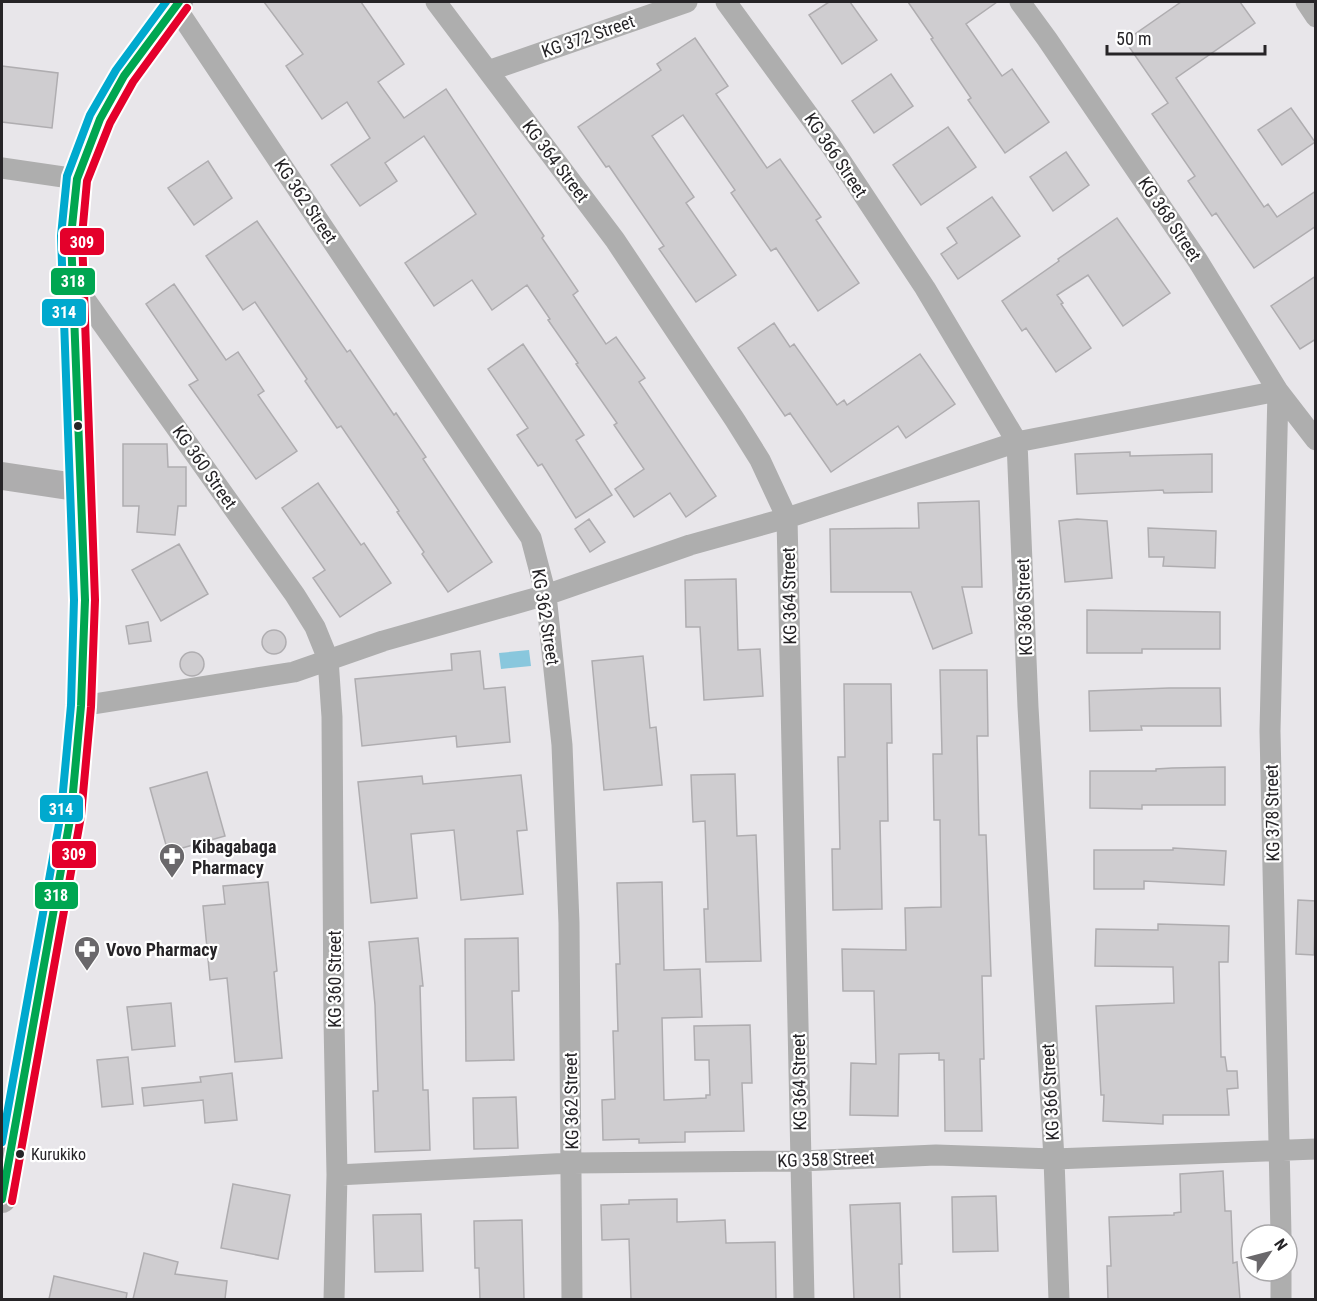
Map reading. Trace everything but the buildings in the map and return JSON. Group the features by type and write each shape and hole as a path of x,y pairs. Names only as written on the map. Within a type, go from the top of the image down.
{"main road":[{"path":"2,1199 71,814 81,706 85,600 71,236 77,178 100,119 124,76 177,4"},
{"path":"2,476 82,488"}],"street":[{"name":"KG 364 Street","path":"436,2 615,240 760,460 787,518 804,1299"},
{"name":"KG 372 Street","path":"488,71 687,2"},
{"name":"KG 366 Street","path":"726,2 831,146 925,288 1017,442 1028,707 1054,1159 1059,1299"},
{"name":"KG 368 Street","path":"1020,2 1192,251 1278,392 1316,440"},
{"path":"1306,2 1316,18"},
{"name":"KG 362 Street","path":"177,4 531,538 546,595 562,745 568,923 572,1299"},
{"path":"2,168 77,178"},
{"name":"KG 360 Street","path":"72,280 295,595 315,627 328,659 332,717 337,1175 334,1299"},
{"path":"81,706 294,672 383,641 546,595 690,545 787,518 1017,442 1278,392"},
{"name":"KG 378 Street","path":"1278,392 1270,731 1281,1223"},
{"name":"KG 358 Street","path":"337,1175 572,1162 801,1161 936,1155 1054,1159 1316,1149"},
{"path":"1281,1283 1281,1299"}],"water":[{"path":"529,650 531,666 501,669 499,653"}],"transit line":[{"name":"314","path":"2,1142 61,813 71,705 74,600 61,236 67,176 90,115 116,70 166,2"},
{"name":"318","path":"2,1199 71,814 81,706 85,600 71,236 77,179 100,119 124,76 179,2"},
{"name":"309","path":"12,1201 81,816 91,707 95,600 82,236 87,181 110,123 133,82 187,8"}],"place":[{"name":"Kibagabaga Pharmacy","path":"172,879"},
{"name":"Vovo Pharmacy","path":"87,972"},
{"name":"Kurukiko","path":"20,1154"}]}
